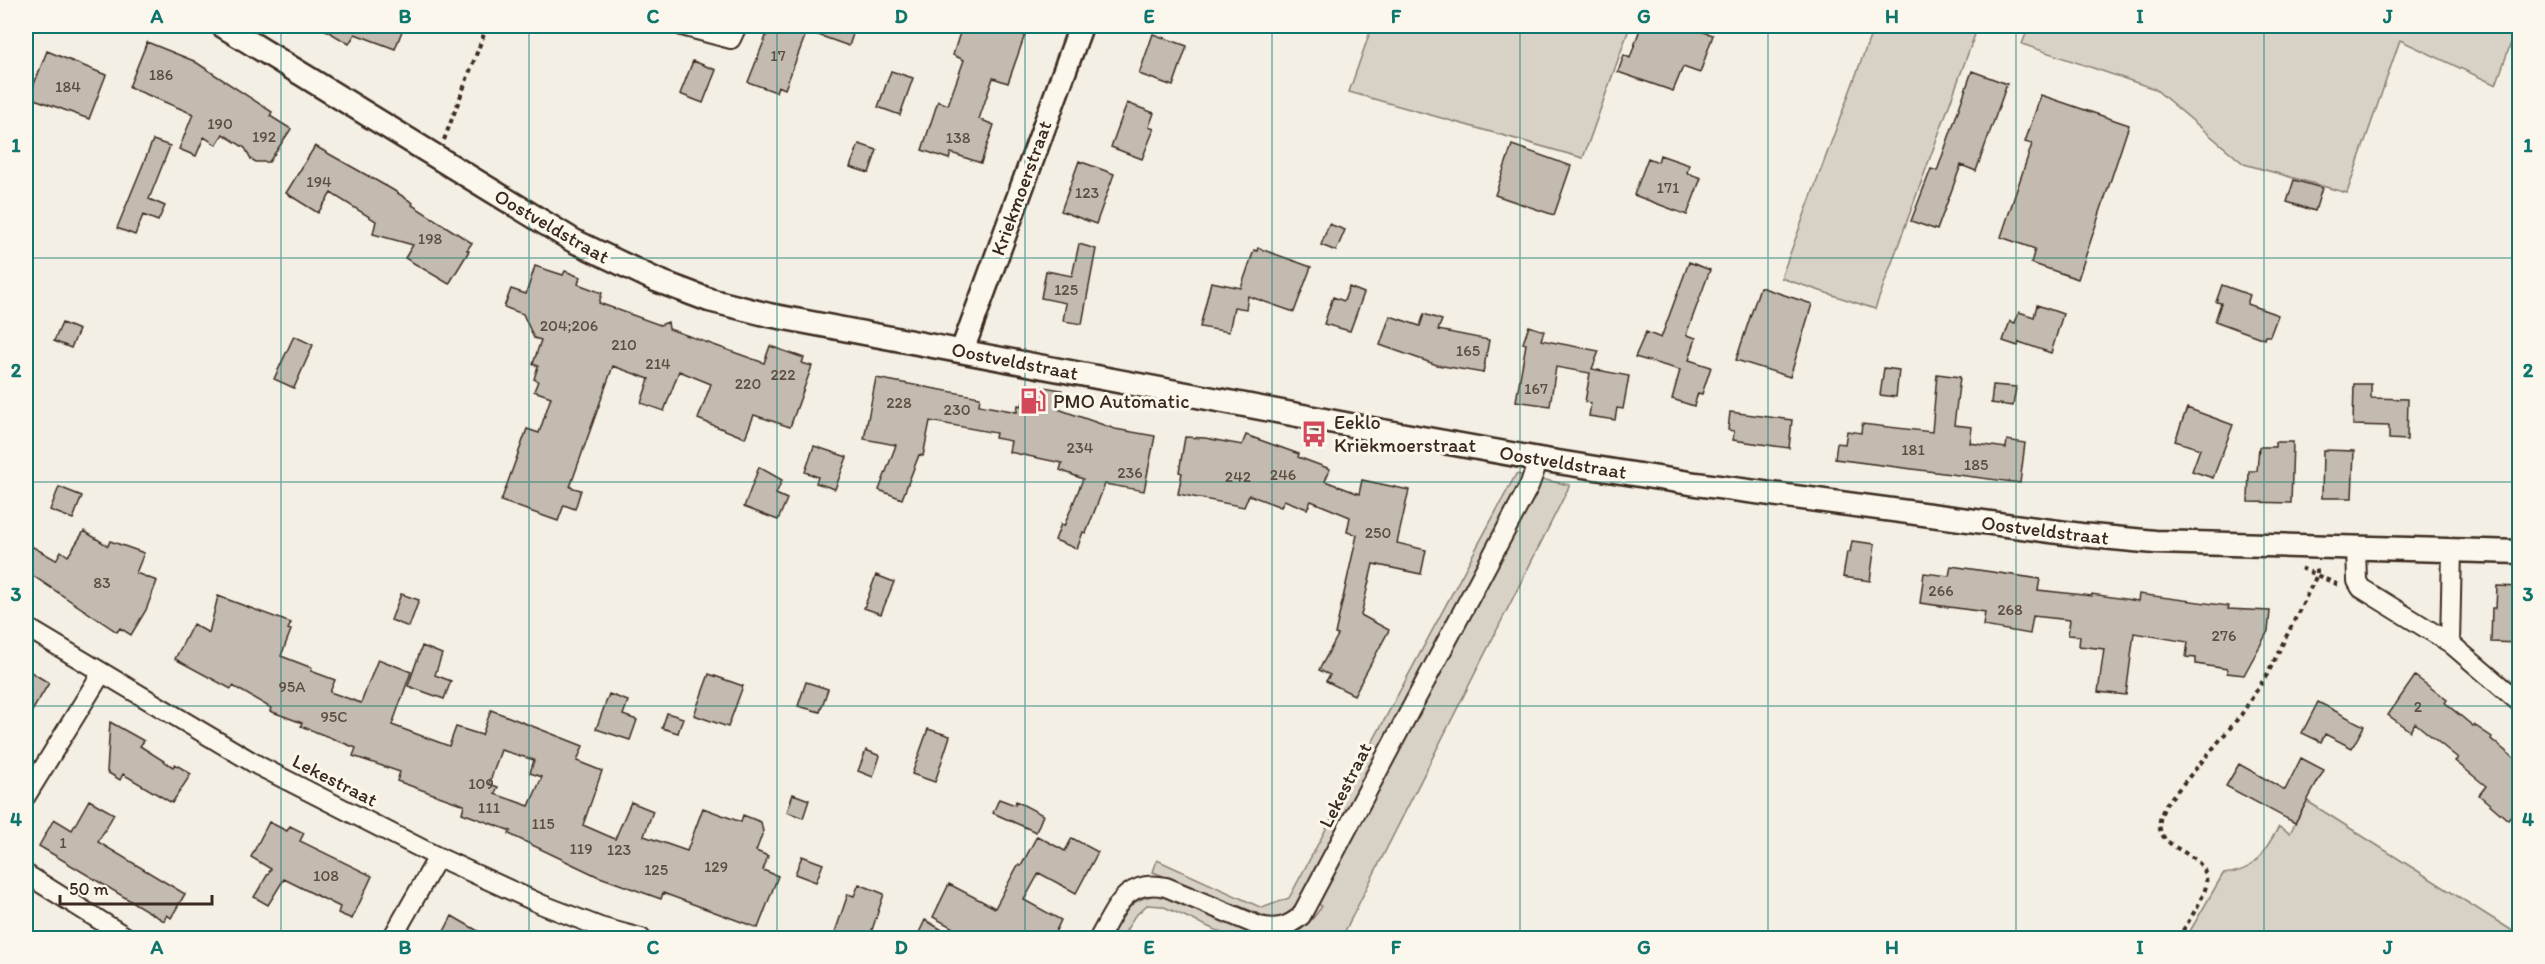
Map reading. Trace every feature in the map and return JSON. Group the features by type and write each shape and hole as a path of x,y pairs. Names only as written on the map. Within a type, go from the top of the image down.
{"street":[{"name":"Oostveldstraat","path":"223,26 437,159 593,251 656,280 709,300 769,315 1539,459 1696,484 2081,535 2155,542 2520,552"},
{"path":"682,26 731,39 737,26"},
{"name":"Kriekmoerstraat","path":"962,351 1081,26"},
{"name":"Lekestraat","path":"1099,939 1126,894 1150,883 1166,887 1272,929 1292,923 1301,916 1397,731 1529,486 1539,459"},
{"path":"2356,547 2357,581 2361,588 2450,643 2520,703"},
{"path":"2450,643 2452,550"},
{"name":"Lekestraat","path":"26,627 101,674 259,766 438,857 543,905 600,927 641,939"},
{"path":"26,796 101,674"},
{"path":"392,939 438,857"},
{"path":"26,874 128,939"}],"path":[{"path":"437,159 487,26"},
{"path":"2178,939 2206,886 2204,867 2174,847 2161,835 2159,816 2167,803 2241,715 2268,673 2317,575 2318,546"}],"shaded area":[{"path":"1372,26 1630,26 1583,158 1349,92"},
{"path":"1874,26 1978,26 1875,309 1781,278"},
{"path":"2029,26 2517,26 2496,85 2400,40 2347,193 2244,164 2155,89 2022,44"},
{"path":"1516,474 1570,485 1344,933 1339,938 1284,938 1306,926 1322,906 1306,899 1292,913 1272,919 1153,872 1157,860 1262,908 1289,898"},
{"path":"2307,801 2519,935 2519,938 2186,938 2223,874 2252,865 2263,853 2279,827 2290,833"},
{"path":"1161,894 1276,938 1233,938 1162,906 1147,905 1134,917 1122,938 1108,938 1123,914 1134,903"}],"building":[{"path":"319,26 404,26 395,49 355,34 349,44"},
{"path":"770,26 841,26 854,31 849,46 807,31 785,89 778,86 776,92 748,82"},
{"path":"962,26 1028,26 1008,83 993,78 979,119 994,125 981,163 951,153 949,159 922,150 938,101 948,105 964,60 953,55"},
{"path":"1641,26 1695,26 1694,29 1713,35 1700,73 1683,67 1673,91 1618,72 1624,55 1630,58"},
{"path":"1153,34 1187,46 1173,86 1139,74"},
{"path":"147,42 194,61 272,112 270,116 291,129 269,162 256,162 251,159 245,148 223,134 216,145 204,137 196,156 179,149 193,114 129,87"},
{"path":"47,51 106,75 89,119 29,97"},
{"path":"693,61 716,70 703,103 680,94"},
{"path":"891,71 913,78 900,115 878,107"},
{"path":"1972,71 2007,84 1976,171 1961,165 1937,230 1911,221 1931,169 1937,171"},
{"path":"2041,95 2129,125 2078,279 2031,263 2035,249 2001,237 2032,144 2025,142"},
{"path":"1127,103 1154,113 1149,127 1154,129 1142,159 1111,147"},
{"path":"153,140 170,146 149,199 165,206 158,221 143,215 135,235 117,228"},
{"path":"859,144 877,150 869,173 850,167"},
{"path":"1512,145 1571,166 1554,215 1495,195"},
{"path":"315,146 393,190 413,203 412,205 472,243 449,284 405,258 413,245 373,234 376,221 331,193 318,213 286,193"},
{"path":"1660,155 1689,165 1687,173 1701,178 1687,215 1634,195 1648,158 1658,162"},
{"path":"1079,161 1114,174 1096,224 1061,211"},
{"path":"2294,180 2322,188 2315,211 2287,202"},
{"path":"1329,224 1345,230 1336,251 1321,245"},
{"path":"1079,244 1096,249 1082,324 1063,321 1066,303 1041,298 1046,271 1072,276"},
{"path":"1258,248 1311,267 1294,312 1248,296 1246,309 1234,307 1229,332 1200,327 1211,282 1241,288 1254,250 1257,251"},
{"path":"1689,262 1710,270 1686,335 1696,338 1689,360 1711,367 1702,394 1698,393 1694,406 1672,399 1680,370 1635,357 1646,332 1661,338"},
{"path":"535,266 563,275 565,271 580,277 578,284 602,293 599,303 660,325 668,322 669,329 764,363 770,346 804,358 802,363 812,366 790,427 754,415 745,438 698,419 711,384 679,371 664,411 641,403 649,379 613,366 570,487 581,490 575,509 564,505 558,521 501,501 527,429 539,433 551,397 534,391 538,381 534,379 538,366 533,364 541,340 534,338 523,314 504,307 511,289 526,294"},
{"path":"2222,285 2250,295 2247,304 2278,315 2270,336 2265,336 2264,339 2215,321 2221,303 2216,302"},
{"path":"1349,287 1364,293 1350,331 1324,324 1333,297 1344,301"},
{"path":"1760,287 1812,304 1790,377 1736,360"},
{"path":"2037,305 2063,314 2051,353 2019,342 2018,346 2003,341 2010,321 2015,323 2019,312 2034,317"},
{"path":"1424,314 1442,320 1438,330 1489,340 1483,373 1437,365 1380,345 1390,316 1420,326"},
{"path":"62,323 79,330 71,348 54,341"},
{"path":"1529,326 1544,331 1541,340 1599,351 1592,369 1629,376 1623,409 1617,408 1615,420 1589,416 1591,403 1585,402 1590,373 1556,367 1550,406 1516,401 1526,344 1523,343"},
{"path":"294,336 313,345 294,388 274,379"},
{"path":"1884,368 1899,370 1896,397 1880,395"},
{"path":"1937,374 1960,377 1954,425 1972,427 1970,443 2006,448 2007,440 2025,443 2020,483 1835,459 1837,443 1845,444 1847,431 1861,433 1862,424 1932,432"},
{"path":"876,378 980,397 979,405 1017,412 1018,405 1022,406 1027,384 1062,390 1058,409 1115,429 1155,436 1144,491 1105,484 1086,533 1083,532 1077,549 1055,540 1061,524 1064,526 1083,479 1060,470 1062,463 1009,452 1011,441 995,438 996,433 930,421 923,456 919,455 902,499 879,490 896,445 864,439"},
{"path":"2354,384 2371,384 2371,398 2408,399 2407,440 2389,439 2389,426 2353,425"},
{"path":"1993,385 2016,387 2013,406 1991,403"},
{"path":"2187,408 2233,425 2213,478 2192,471 2200,449 2175,441"},
{"path":"1730,412 1792,420 1789,448 1733,440 1734,431 1728,430"},
{"path":"1246,435 1299,454 1298,457 1330,469 1325,481 1359,494 1362,480 1409,490 1397,543 1426,550 1421,574 1373,564 1361,615 1389,630 1354,695 1326,681 1330,675 1319,670 1338,635 1335,634 1357,535 1347,532 1350,517 1311,501 1307,509 1284,500 1281,507 1249,495 1244,507 1178,494 1185,437 1242,445"},
{"path":"2275,442 2293,442 2291,503 2248,502 2249,471 2257,471 2259,447 2275,447"},
{"path":"814,446 847,457 835,489 816,483 818,477 805,472"},
{"path":"2323,450 2354,451 2352,498 2322,498"},
{"path":"759,467 782,480 776,494 787,499 778,520 744,507"},
{"path":"59,487 82,496 73,519 50,510"},
{"path":"84,531 108,546 110,541 144,553 136,573 157,581 146,610 131,635 120,628 117,632 26,571 26,543 56,560 61,551 68,556"},
{"path":"1852,541 1875,544 1870,581 1843,577 1847,552 1850,552"},
{"path":"1951,566 2040,579 2038,590 2092,596 2092,594 2138,601 2139,594 2229,606 2228,609 2270,611 2268,631 2244,675 2227,673 2227,669 2196,664 2196,658 2186,657 2188,642 2134,633 2126,695 2098,692 2104,649 2079,646 2080,636 2068,635 2070,620 2033,616 2030,634 1983,626 1985,612 1920,603 1924,573 1949,576"},
{"path":"876,575 894,582 881,614 864,608"},
{"path":"2497,586 2520,587 2520,643 2491,642 2492,608 2496,608"},
{"path":"401,594 419,600 409,627 391,620"},
{"path":"218,596 291,623 288,629 291,630 281,656 335,680 330,692 361,703 378,659 411,672 392,725 449,746 456,727 482,735 491,710 583,746 577,761 602,771 583,825 615,839 631,802 653,811 644,836 687,851 703,808 741,822 743,815 761,822 763,832 756,851 768,856 763,870 778,876 758,928 663,893 661,899 597,876 509,834 511,831 462,813 464,805 397,781 400,772 353,756 356,748 270,711 271,708 233,686 231,689 175,659 193,624 209,633","holes":["501,750 534,760 530,773 542,777 529,806 495,794 498,787 489,784"]},
{"path":"422,646 442,654 435,675 451,681 444,699 408,686"},
{"path":"26,669 49,683 26,721"},
{"path":"709,674 743,686 728,727 694,715"},
{"path":"2415,676 2447,700 2445,703 2473,726 2492,737 2491,739 2520,763 2520,805 2508,820 2479,795 2486,786 2455,761 2458,758 2415,723 2410,731 2388,715"},
{"path":"806,682 828,689 820,712 798,706"},
{"path":"609,694 628,701 623,715 637,720 630,740 596,729"},
{"path":"2318,702 2364,726 2352,748 2325,734 2321,742 2302,733"},
{"path":"667,713 683,718 678,733 662,728"},
{"path":"110,722 144,741 140,746 173,767 175,764 191,774 172,803 123,774 120,780 107,772"},
{"path":"928,729 950,736 935,782 912,774"},
{"path":"866,750 880,756 873,777 858,771"},
{"path":"2301,758 2324,770 2295,823 2226,786 2239,764 2285,790"},
{"path":"793,794 809,800 803,818 787,812"},
{"path":"999,799 1015,805 1016,801 1043,815 1036,832 993,813"},
{"path":"89,800 114,814 98,842 185,894 171,918 167,915 164,921 39,846 54,819 72,830"},
{"path":"269,822 287,831 290,826 304,833 300,841 372,876 352,919 338,913 340,907 284,879 268,905 254,897 271,869 251,857"},
{"path":"1037,836 1065,851 1072,838 1098,852 1076,893 1039,873 1024,900 1061,920 1052,939 973,939 933,917 949,884 995,908"},
{"path":"802,856 823,864 816,882 795,874"},
{"path":"859,884 884,894 869,939 844,939 834,935 848,894 854,896"},
{"path":"452,916 492,939 440,939"},
{"path":"925,920 958,939 916,939"}],"place":[{"name":"PMO Automatic","path":"1033,401"},
{"name":"Eeklo Kriekmoerstraat","path":"1314,434"}]}
